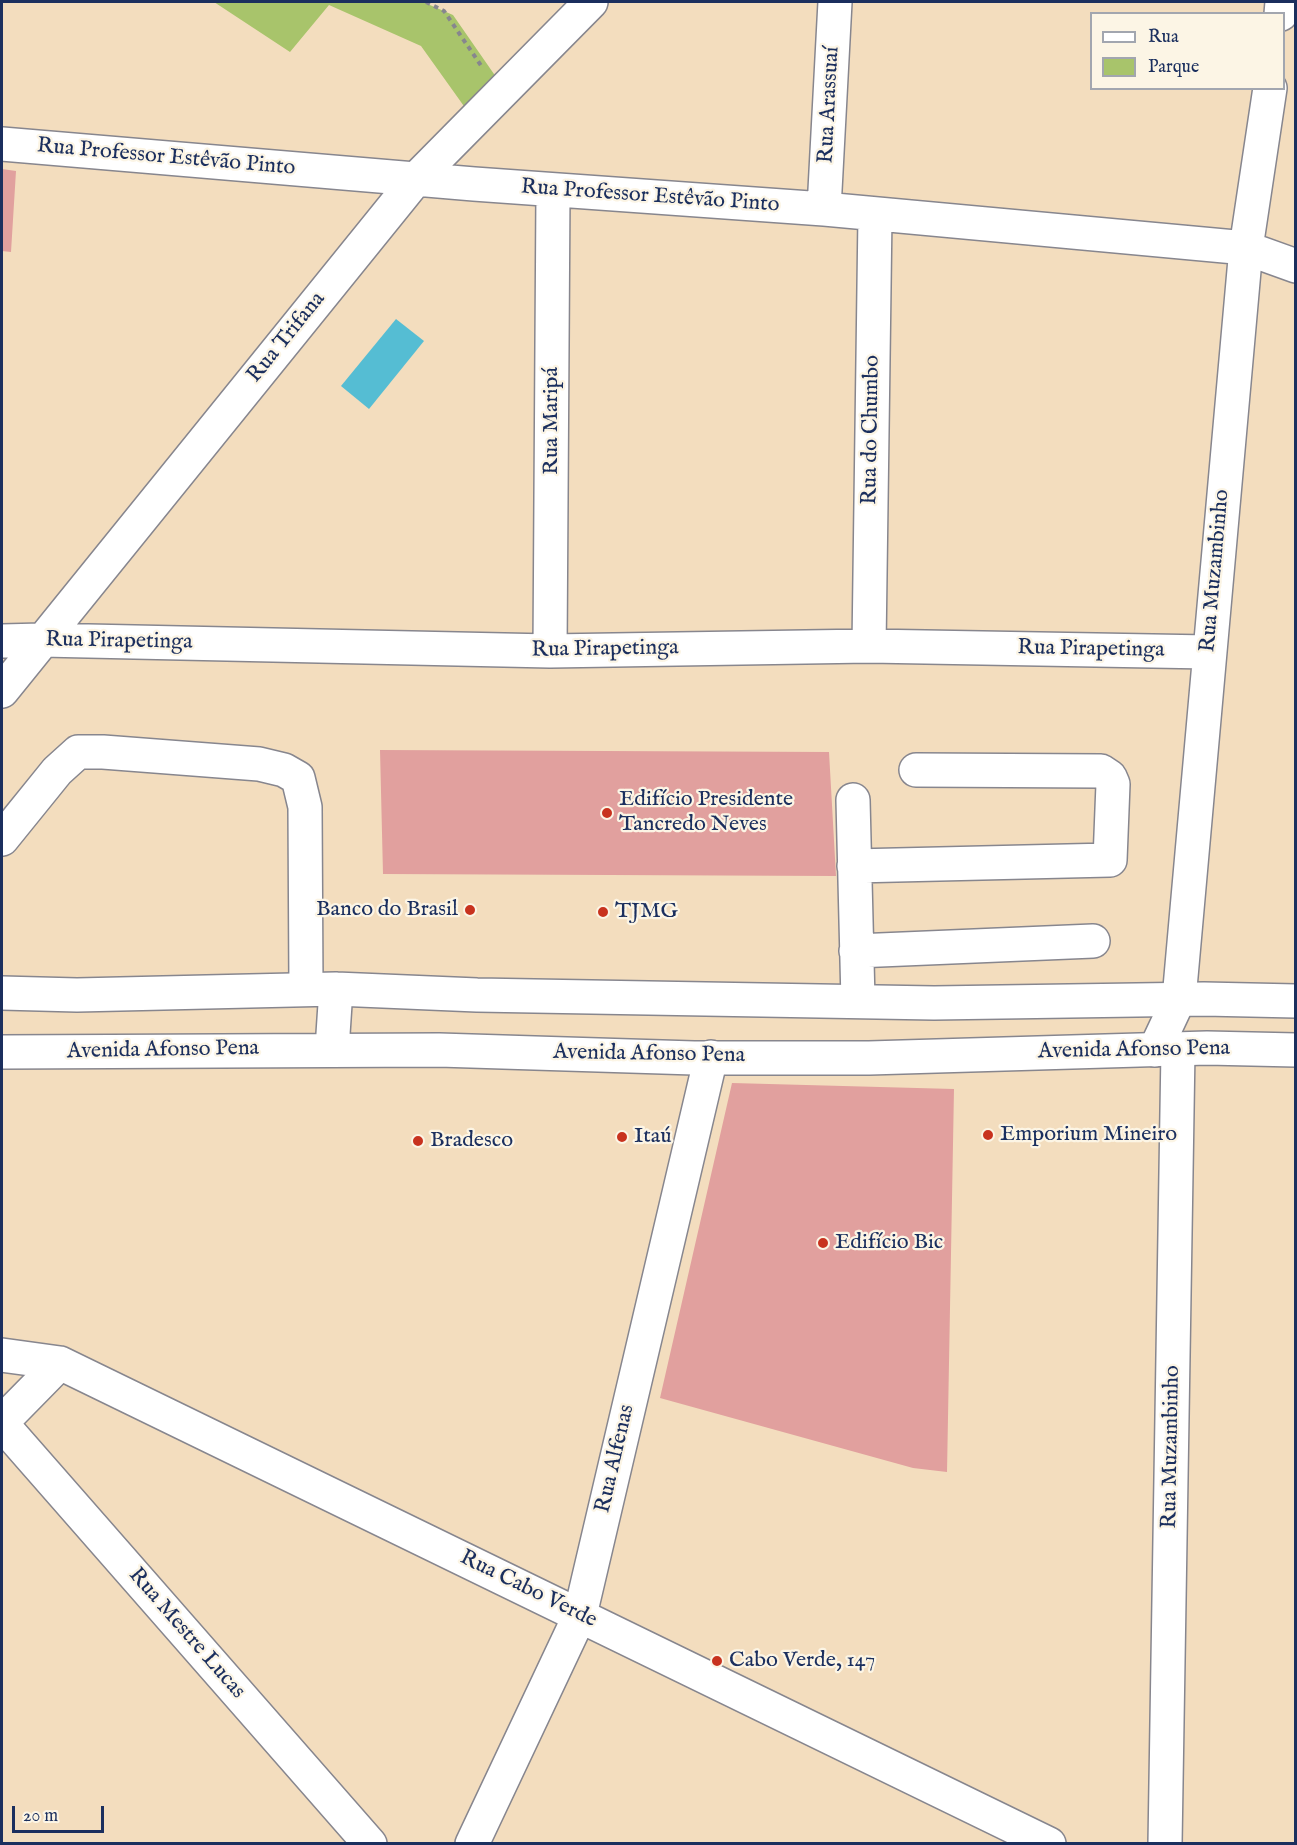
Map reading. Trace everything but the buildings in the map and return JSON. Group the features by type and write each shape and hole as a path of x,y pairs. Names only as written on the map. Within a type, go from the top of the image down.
{"street":[{"name":"Rua Trifana","path":"2,692 416,179 591,2"},
{"name":"Rua Arassuaí","path":"824,209 835,2"},
{"name":"Rua Muzambinho","path":"1165,1844 1167,1050 1179,999 1246,248 1269,90"},
{"name":"Rua Professor Estêvão Pinto","path":"2,144 553,190 824,209 1246,248 1296,266"},
{"name":"Rua Maripá","path":"550,651 553,190"},
{"name":"Rua do Chumbo","path":"869,646 875,214"},
{"name":"Rua Pirapetinga","path":"2,641 550,651 869,646 1209,652"},
{"path":"2,839 57,771 78,753 103,752 259,764 284,770 298,778 305,807 321,989 332,1049"},
{"path":"854,866 1110,860 1113,784 1110,777 1101,771 916,770"},
{"path":"853,800 858,1001"},
{"path":"856,951 1093,942"},
{"path":"2,993 77,994 321,989 477,995 934,1003 1179,999 1296,1001"},
{"name":"Avenida Afonso Pena","path":"2,1052 332,1049 711,1058 869,1058 1207,1048 1296,1050"},
{"name":"Rua Alfenas","path":"472,1844 580,1615 711,1058"},
{"name":"Rua Cabo Verde","path":"2,1355 60,1363 1049,1844"},
{"path":"2,1423 60,1363"},
{"name":"Rua Mestre Lucas","path":"2,1423 370,1844"}],"path":[{"path":"426,2 444,11 501,95"}],"green space":[{"path":"214,2 423,2 453,15 503,87 471,116 421,46 329,5 290,52"}],"water":[{"path":"396,319 424,341 369,409 341,386"}],"place":[{"name":"Edifício Presidente Tancredo Neves","path":"607,813"},
{"name":"Banco do Brasil","path":"470,910"},
{"name":"TJMG","path":"603,912"},
{"name":"Emporium Mineiro","path":"988,1135"},
{"name":"Itaú","path":"622,1137"},
{"name":"Bradesco","path":"418,1141"},
{"name":"Edifício Bic","path":"823,1243"},
{"name":"Cabo Verde, 147","path":"717,1661"}]}
